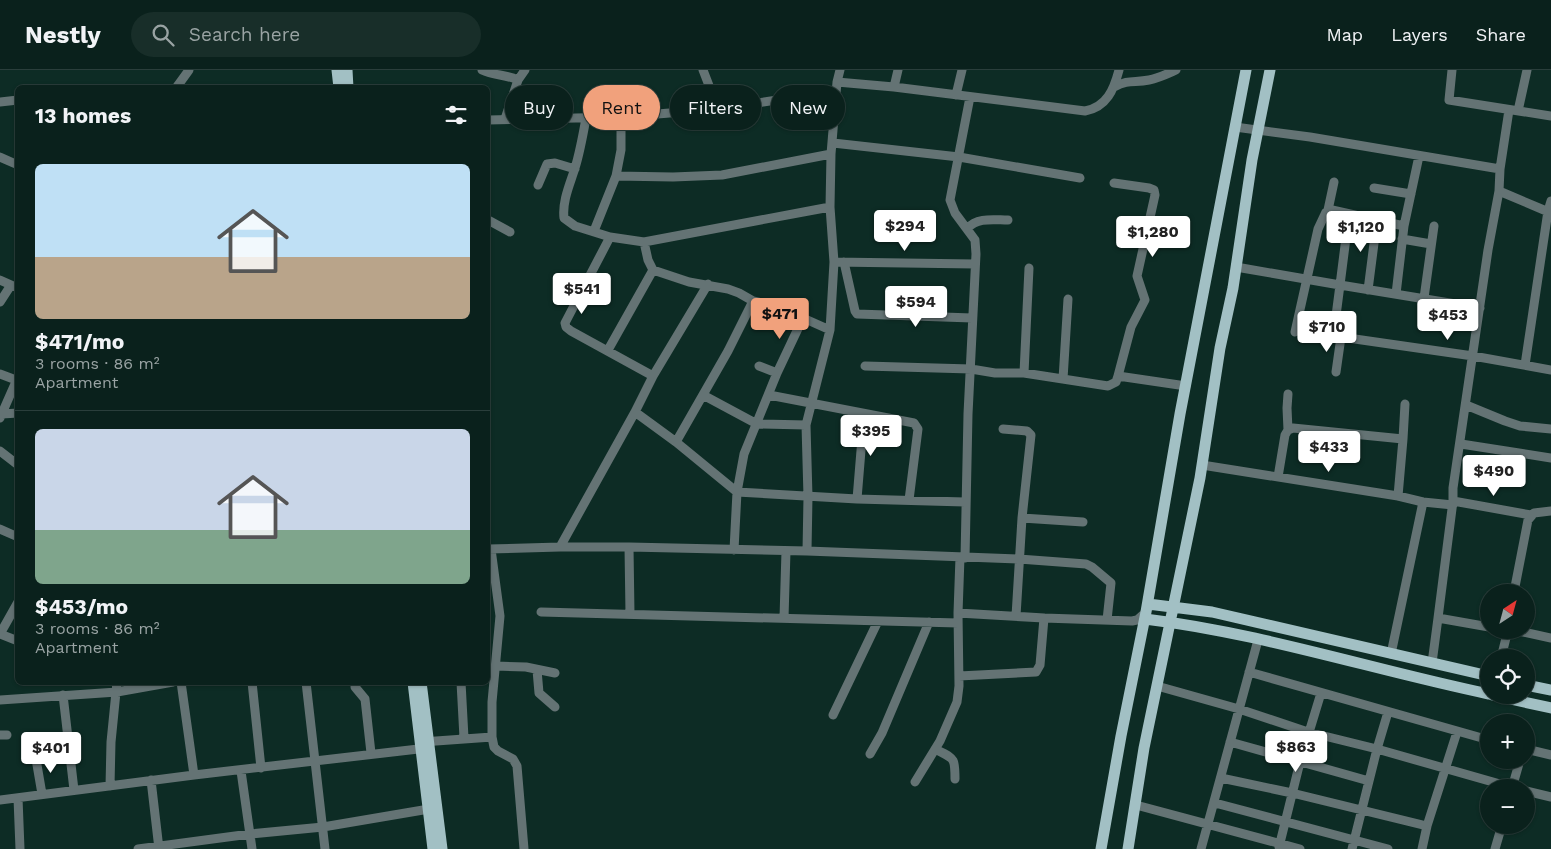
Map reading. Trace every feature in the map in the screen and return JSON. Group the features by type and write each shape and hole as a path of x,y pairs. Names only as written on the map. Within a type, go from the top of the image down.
{"main road":[{"path":"337,70 339,85"},
{"path":"347,70 348,85"},
{"path":"1100,849 1146,612 1164,500 1246,70"},
{"path":"1128,849 1144,748 1202,465 1219,357 1236,267 1252,160 1270,70"},
{"path":"1146,612 1172,607 1212,612 1480,674"},
{"path":"1146,612 1169,622 1258,640 1480,693"},
{"path":"413,685 425,745 442,849"},
{"path":"422,685 433,849"},
{"path":"1535,687 1551,690"},
{"path":"1533,704 1551,708"}],"street":[{"path":"178,85 189,70"},
{"path":"482,70 508,75 518,80"},
{"path":"516,85 525,70"},
{"path":"703,70 709,85"},
{"path":"837,85 840,70"},
{"path":"894,87 898,70"},
{"path":"956,95 962,70"},
{"path":"845,86 894,87 1085,111 1096,108 1104,103 1114,87 1119,70"},
{"path":"1114,87 1131,80 1156,79 1176,70"},
{"path":"1452,70 1449,100 1551,116"},
{"path":"1432,663 1453,503 1453,488 1461,444 1488,250 1499,191 1500,169 1513,110 1527,70"},
{"path":"915,782 935,749 958,702 958,613 963,557 976,254 975,240 955,212 950,200 970,97"},
{"path":"0,102 15,100"},
{"path":"490,120 505,119"},
{"path":"1235,127 1310,137 1500,169"},
{"path":"583,130 563,211 564,218 575,226 610,236 644,242 830,207"},
{"path":"594,231 616,176 621,150 621,130"},
{"path":"807,551 806,425 830,330 834,262 830,207 831,154 834,130"},
{"path":"833,143 959,157 1080,178"},
{"path":"616,176 673,177 722,174 831,154"},
{"path":"1396,294 1404,226 1420,156"},
{"path":"538,185 547,164 555,163 575,169"},
{"path":"1295,332 1318,229 1323,216 1328,210 1334,182"},
{"path":"865,366 971,369 995,373 1024,373 1108,386 1116,382 1131,327 1145,300 1137,276 1154,190 1114,183"},
{"path":"1374,188 1411,194"},
{"path":"1499,191 1549,212"},
{"path":"1525,365 1551,201"},
{"path":"1328,210 1404,226"},
{"path":"1349,214 1334,331 1341,337 1473,356 1551,370"},
{"path":"968,228 972,223 980,220 1008,220"},
{"path":"1368,290 1377,220"},
{"path":"490,221 510,232"},
{"path":"1424,298 1434,226"},
{"path":"610,236 565,324 566,328 653,376"},
{"path":"1402,239 1431,244"},
{"path":"644,242 652,270"},
{"path":"834,262 975,264"},
{"path":"844,262 857,314 972,318"},
{"path":"1236,267 1480,308"},
{"path":"1024,373 1029,268"},
{"path":"608,350 652,270"},
{"path":"652,270 689,282 708,284 739,293 753,300 786,308 830,330"},
{"path":"0,280 14,286 0,302"},
{"path":"560,546 653,376 708,284"},
{"path":"1063,379 1068,299"},
{"path":"676,442 728,350 753,300"},
{"path":"734,550 738,492 744,454 778,372 804,318"},
{"path":"1336,372 1341,337"},
{"path":"759,366 778,372"},
{"path":"0,374 15,378"},
{"path":"1118,376 1186,386"},
{"path":"1,416 15,384"},
{"path":"1278,477 1288,430 1288,394"},
{"path":"703,395 757,424 806,425"},
{"path":"770,395 914,423 918,429 909,500"},
{"path":"1398,496 1404,439 1405,404"},
{"path":"1466,405 1520,426 1551,429"},
{"path":"635,412 738,492 808,497 965,502"},
{"path":"1,416 15,414"},
{"path":"857,499 864,414"},
{"path":"1288,430 1293,428 1404,439"},
{"path":"1003,429 1027,431 1031,435 1022,518 1016,616"},
{"path":"1461,444 1551,458"},
{"path":"0,451 15,463"},
{"path":"1202,465 1398,496 1423,502 1453,503 1531,516"},
{"path":"1392,654 1423,502"},
{"path":"1516,584 1528,520 1534,513 1551,511"},
{"path":"1022,518 1083,522"},
{"path":"0,529 15,536"},
{"path":"490,549 560,546 807,551 1077,563 1092,567 1111,583 1106,620"},
{"path":"629,547 630,614"},
{"path":"784,618 786,551"},
{"path":"490,555 500,616 493,663 492,736 494,747 513,759 517,766 524,849"},
{"path":"15,607 0,634 15,640"},
{"path":"541,612 958,623"},
{"path":"958,613 1132,621 1137,620 1146,612"},
{"path":"959,676 1036,672 1040,665 1044,618"},
{"path":"1438,618 1480,625"},
{"path":"833,715 878,621"},
{"path":"870,754 882,733 930,622"},
{"path":"1535,635 1551,638"},
{"path":"1201,849 1258,640"},
{"path":"493,663 555,673"},
{"path":"537,670 539,693 555,708"},
{"path":"1249,672 1480,738"},
{"path":"0,700 63,695 139,685"},
{"path":"181,685 194,775"},
{"path":"252,685 261,768"},
{"path":"306,685 325,849"},
{"path":"462,685 464,738"},
{"path":"1156,686 1308,732 1485,779"},
{"path":"110,786 111,742 117,687"},
{"path":"355,687 366,699 371,753"},
{"path":"1279,846 1308,732 1321,693"},
{"path":"63,695 74,790"},
{"path":"1353,844 1388,712"},
{"path":"1422,849 1426,826 1457,732"},
{"path":"0,800 151,780 241,771 464,738 492,736"},
{"path":"1230,742 1369,781"},
{"path":"935,749 952,758 955,762 955,779"},
{"path":"1535,751 1551,755"},
{"path":"36,759 42,794"},
{"path":"241,771 252,849"},
{"path":"1221,778 1292,793 1426,826"},
{"path":"151,780 159,847"},
{"path":"1535,793 1551,797"},
{"path":"18,798 20,849"},
{"path":"1215,803 1286,821 1353,844 1388,849"},
{"path":"1136,805 1208,824 1279,846 1300,849"},
{"path":"138,849 250,834 323,827 429,809"},
{"path":"1496,849 1500,834"}]}
